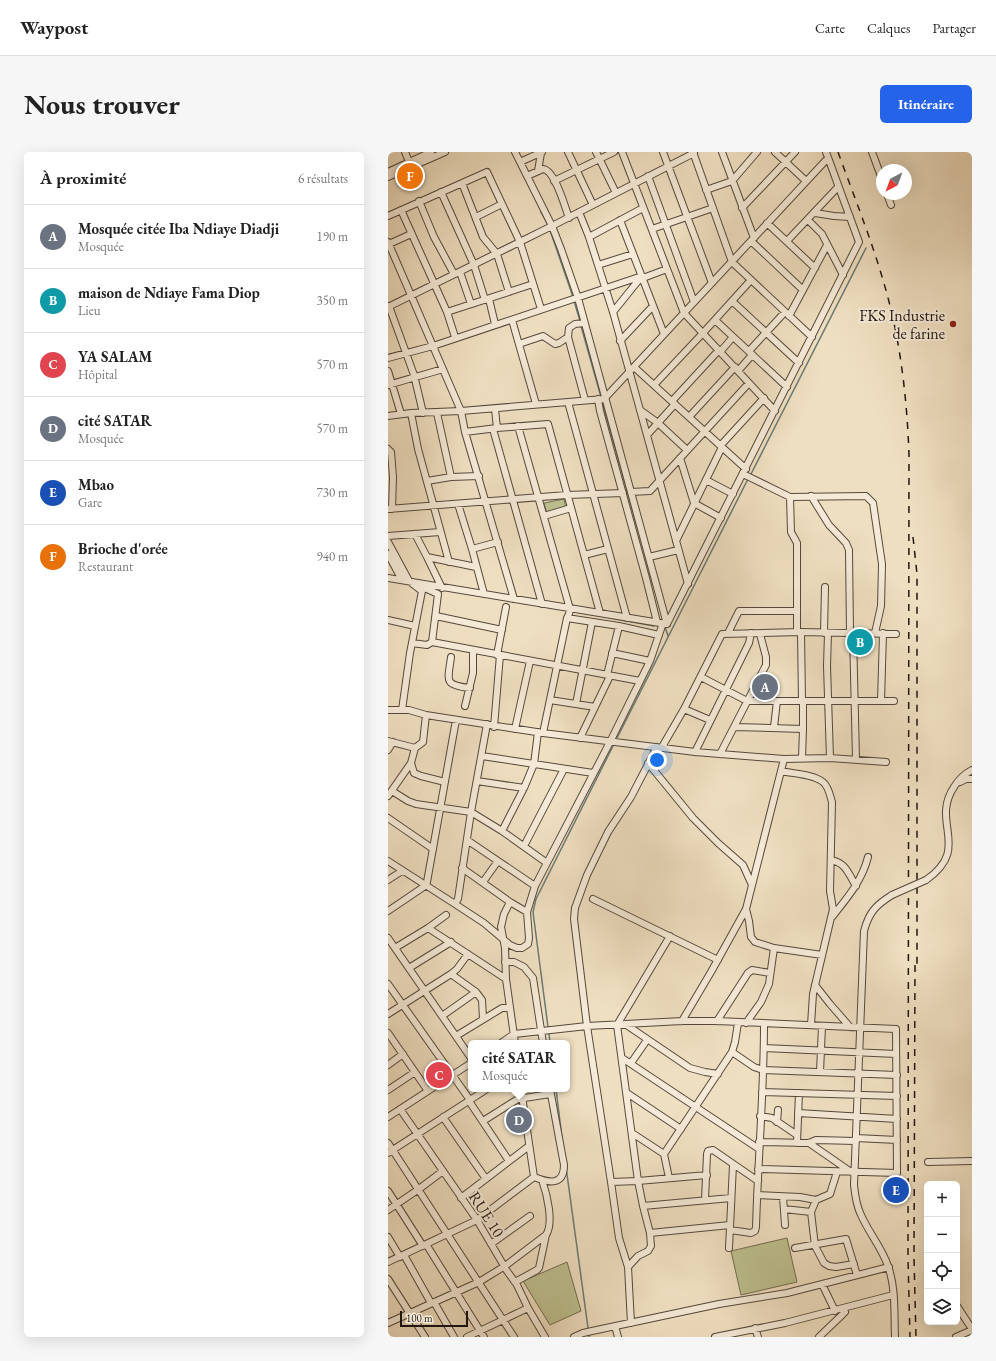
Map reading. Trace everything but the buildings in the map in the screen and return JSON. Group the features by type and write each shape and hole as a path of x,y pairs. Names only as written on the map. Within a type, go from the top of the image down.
{"street":[{"path":"405,152 409,162"},
{"path":"388,172 432,152"},
{"path":"388,177 445,152"},
{"path":"515,152 552,226 578,298 601,399 631,492 649,557 662,623"},
{"path":"520,162 542,152"},
{"path":"538,171 542,152"},
{"path":"568,152 593,205"},
{"path":"596,152 616,193"},
{"path":"554,181 614,152"},
{"path":"622,152 684,312 775,410"},
{"path":"663,152 712,283"},
{"path":"423,413 415,378 389,307 568,218 693,152 732,262 812,337"},
{"path":"722,152 752,239 803,290"},
{"path":"706,190 732,180 757,152"},
{"path":"775,152 806,181"},
{"path":"742,208 795,152"},
{"path":"872,152 876,164"},
{"path":"388,416 411,413 437,413 495,409 601,399 634,367 732,262 806,181 827,155"},
{"path":"388,861 484,923 505,941 517,948 522,948 528,944 527,912 535,886 610,742 650,661 662,623 688,584 733,494 746,474 775,410 844,275 859,242 827,155"},
{"path":"527,176 543,169 548,170 554,181 568,218"},
{"path":"388,216 487,172 520,242 541,309"},
{"path":"648,176 694,302"},
{"path":"462,183 483,237 496,254 508,292"},
{"path":"788,241 838,187"},
{"path":"441,192 474,265 495,324"},
{"path":"889,200 891,205"},
{"path":"419,202 437,242 454,274"},
{"path":"476,217 502,204"},
{"path":"589,237 644,208"},
{"path":"652,229 713,208"},
{"path":"401,210 447,312 455,337"},
{"path":"579,212 589,237 613,312 620,341 648,434 688,584"},
{"path":"815,213 850,217"},
{"path":"620,220 664,334"},
{"path":"808,220 822,234 844,275"},
{"path":"767,223 788,241 815,268"},
{"path":"411,234 389,246 461,411 465,432 514,599"},
{"path":"689,417 736,369 766,332 787,314 803,290 827,245"},
{"path":"598,265 633,254"},
{"path":"388,358 433,346 455,337 512,320 541,309 667,269"},
{"path":"460,272 471,304"},
{"path":"613,312 642,277"},
{"path":"654,385 751,280"},
{"path":"447,312 534,284"},
{"path":"732,301 799,363"},
{"path":"620,341 653,306"},
{"path":"512,320 536,404"},
{"path":"715,320 787,387"},
{"path":"584,323 574,324 569,328 568,337 585,400"},
{"path":"519,344 543,336 555,344 568,337"},
{"path":"648,434 673,402 733,337"},
{"path":"634,367 721,446 746,474 790,497 866,496 873,503 882,564 881,606 875,633"},
{"path":"390,385 443,369"},
{"path":"388,371 390,385 401,414"},
{"path":"631,492 650,491 749,383"},
{"path":"676,541 721,446 764,398"},
{"path":"601,399 600,411 662,623"},
{"path":"568,402 627,618"},
{"path":"495,409 495,428 542,604"},
{"path":"640,410 658,423 687,450"},
{"path":"411,413 418,448 449,562"},
{"path":"437,413 451,477"},
{"path":"465,432 548,424 600,614"},
{"path":"502,831 524,788 534,764 569,613 544,516 518,426"},
{"path":"388,449 391,452 393,477 390,509 539,498 567,494 623,493"},
{"path":"680,458 694,503 721,518"},
{"path":"427,481 451,477 479,476"},
{"path":"706,480 733,494"},
{"path":"811,496 829,524 846,543 849,550 856,759"},
{"path":"790,497 791,532 797,543 797,611 803,701 802,758"},
{"path":"458,504 484,594"},
{"path":"544,516 571,508"},
{"path":"388,536 440,532"},
{"path":"415,534 442,588"},
{"path":"388,542 409,581 422,591 412,643 402,710"},
{"path":"472,549 498,542"},
{"path":"584,555 608,548"},
{"path":"649,557 678,550"},
{"path":"388,554 402,580"},
{"path":"427,557 476,567"},
{"path":"388,578 542,604 592,622 619,626 659,635"},
{"path":"825,587 830,758"},
{"path":"419,588 427,588 438,594 432,642"},
{"path":"494,727 499,655 506,607"},
{"path":"728,633 738,611 797,611"},
{"path":"569,613 600,614 662,623"},
{"path":"436,616 502,630"},
{"path":"388,620 415,626"},
{"path":"576,704 592,622"},
{"path":"580,738 608,676 619,626"},
{"path":"631,1323 628,1267 619,1238 587,1026 574,928 575,908 587,875 608,832 631,797 648,763 684,709 722,634 799,632 896,634"},
{"path":"881,701 883,633"},
{"path":"695,752 749,643 751,634"},
{"path":"720,754 766,665 766,657 760,634"},
{"path":"412,643 427,645 432,642 640,681"},
{"path":"465,706 473,673 473,650"},
{"path":"612,653 650,661"},
{"path":"451,658 448,680 450,684 470,688"},
{"path":"516,728 530,661"},
{"path":"701,677 747,701 894,701"},
{"path":"550,700 595,706"},
{"path":"774,727 777,701"},
{"path":"684,709 710,720"},
{"path":"388,710 402,710 487,724 494,727 516,728 541,733 695,752 784,759 830,758 886,762"},
{"path":"426,715 423,742 415,748 411,763 390,793 416,804 471,812 502,831 547,863"},
{"path":"388,911 425,886 427,882 456,720"},
{"path":"455,904 458,899 471,812 487,724"},
{"path":"734,727 803,729"},
{"path":"388,750 391,742 415,748"},
{"path":"482,756 594,773"},
{"path":"682,1021 746,909 784,759"},
{"path":"411,763 414,773 420,776 445,782"},
{"path":"648,763 693,818 745,868 755,872"},
{"path":"524,846 564,769"},
{"path":"895,1337 894,1295 888,1266 880,1248 860,1214 856,1201 853,1172 856,1140 864,931 870,914 876,906 892,895 926,880 943,869 950,862 953,855 955,840 948,812 947,804 949,794 962,776 972,770"},
{"path":"781,771 811,777 824,783 832,802 830,891 833,909 813,994 811,1025"},
{"path":"955,785 966,779 972,779"},
{"path":"477,781 524,788"},
{"path":"388,818 433,848"},
{"path":"467,840 535,886"},
{"path":"831,918 856,886 865,870 868,857"},
{"path":"831,860 840,861 856,886"},
{"path":"483,882 498,861"},
{"path":"462,868 510,902 527,912"},
{"path":"745,868 752,885"},
{"path":"388,880 402,871"},
{"path":"593,899 718,960"},
{"path":"510,902 504,914 501,928 505,941 506,980 515,1040"},
{"path":"746,909 751,937 755,942 774,948 822,955"},
{"path":"395,948 428,928 446,914"},
{"path":"428,928 506,980"},
{"path":"628,1267 638,1256 648,1251 651,1246 650,1233 638,1181 617,1025 670,936"},
{"path":"388,938 468,1054"},
{"path":"409,968 451,942"},
{"path":"746,1023 761,1002 769,984 774,948"},
{"path":"388,1014 451,974 457,969 468,954"},
{"path":"505,962 514,962 524,967 533,978 543,1040"},
{"path":"717,1021 752,970 770,973"},
{"path":"451,974 476,992 482,1000 484,1019"},
{"path":"388,984 470,1100 509,1161"},
{"path":"815,985 850,1027"},
{"path":"442,1016 476,992"},
{"path":"456,1036 502,1008 510,1008"},
{"path":"505,1040 514,1034 587,1026 682,1021 717,1021 896,1029 897,1173 758,1170"},
{"path":"664,1154 732,1052 736,1042 738,1023"},
{"path":"624,1024 690,1068 718,1074"},
{"path":"650,1233 730,1227 751,1233 755,1231 764,1024"},
{"path":"820,1072 822,1026"},
{"path":"389,1036 428,1091"},
{"path":"631,1064 647,1040"},
{"path":"764,1048 860,1051 896,1054"},
{"path":"732,1052 754,1067 763,1070 897,1075"},
{"path":"388,1065 403,1054"},
{"path":"622,1058 758,1149"},
{"path":"389,1115 468,1065"},
{"path":"388,1090 415,1072"},
{"path":"390,1152 482,1092"},
{"path":"521,1092 534,1177"},
{"path":"483,1121 518,1099 546,1092"},
{"path":"534,1177 550,1182 560,1179 564,1173 564,1165 550,1092"},
{"path":"762,1092 897,1096"},
{"path":"627,1093 681,1129"},
{"path":"797,1143 799,1093"},
{"name":"RUE 10","path":"400,1109 477,1220 515,1282 545,1337"},
{"path":"778,1110 778,1122"},
{"path":"798,1113 897,1119"},
{"path":"760,1116 767,1116 797,1134"},
{"path":"443,1117 486,1179"},
{"path":"632,1133 664,1154 669,1178"},
{"path":"759,1142 809,1143 816,1140 897,1140"},
{"path":"388,1143 390,1152 419,1189 514,1337"},
{"path":"809,1143 853,1172"},
{"path":"461,1198 529,1146"},
{"path":"705,1200 707,1175 706,1154 708,1151 712,1150 758,1181"},
{"path":"928,1162 972,1161"},
{"path":"729,1248 733,1165"},
{"path":"388,1210 443,1171"},
{"path":"757,1195 800,1197 816,1200 830,1194 837,1172"},
{"path":"611,1182 707,1175"},
{"path":"388,1262 477,1220 534,1177"},
{"path":"515,1282 539,1268 546,1235 549,1230 547,1198 542,1180"},
{"path":"388,1191 456,1292 484,1337"},
{"path":"783,1197 785,1225"},
{"path":"643,1206 731,1198"},
{"path":"816,1200 811,1212 815,1246 824,1263 828,1266 836,1267 854,1264"},
{"path":"784,1209 811,1212"},
{"path":"492,1244 530,1216"},
{"path":"388,1323 479,1282 505,1266 546,1235"},
{"path":"388,1237 402,1256 454,1337"},
{"path":"795,1248 815,1246 846,1239 858,1275"},
{"path":"574,1337 592,1334 615,1326 719,1304 787,1293 888,1266"},
{"path":"388,1279 426,1337"},
{"path":"822,1284 834,1311"},
{"path":"716,1337 754,1328 785,1323 894,1295"},
{"path":"467,1337 528,1308"},
{"path":"819,1337 845,1312 842,1309"},
{"path":"956,1337 972,1330 960,1311"},
{"path":"615,1326 618,1337"},
{"path":"754,1328 758,1337"}],"green space":[{"path":"564,499 566,509 547,514 544,503"},
{"path":"787,1238 797,1282 741,1295 731,1251"},
{"path":"567,1262 581,1311 550,1325 523,1281"}],"waterway":[{"path":"541,212 548,225"},
{"path":"550,230 573,297"},
{"path":"750,476 866,248"},
{"path":"574,301 580,321"},
{"path":"581,326 601,397"},
{"path":"602,401 637,526"},
{"path":"617,738 748,479"},
{"path":"578,612 654,626"},
{"path":"665,627 668,636"},
{"path":"548,1027 533,912 536,899 613,746"},
{"path":"549,1034 550,1040"},
{"path":"556,1092 563,1146"},
{"path":"566,1167 588,1328"}],"railway":[{"path":"838,152 876,258 892,314 900,353 908,434 908,1259 910,1337"},
{"path":"913,537 917,574 917,971"},
{"path":"915,965 914,1258 916,1337"}],"place":[{"name":"Brioche d'orée","path":"410,176"},
{"name":"FKS Industrie de farine","path":"953,324"},
{"name":"maison de Ndiaye Fama Diop","path":"860,642"},
{"name":"Mosquée citée Iba Ndiaye Diadji","path":"765,687"},
{"name":"YA SALAM","path":"439,1075"},
{"name":"cité SATAR","path":"519,1120"},
{"name":"Mbao","path":"896,1190"}]}
